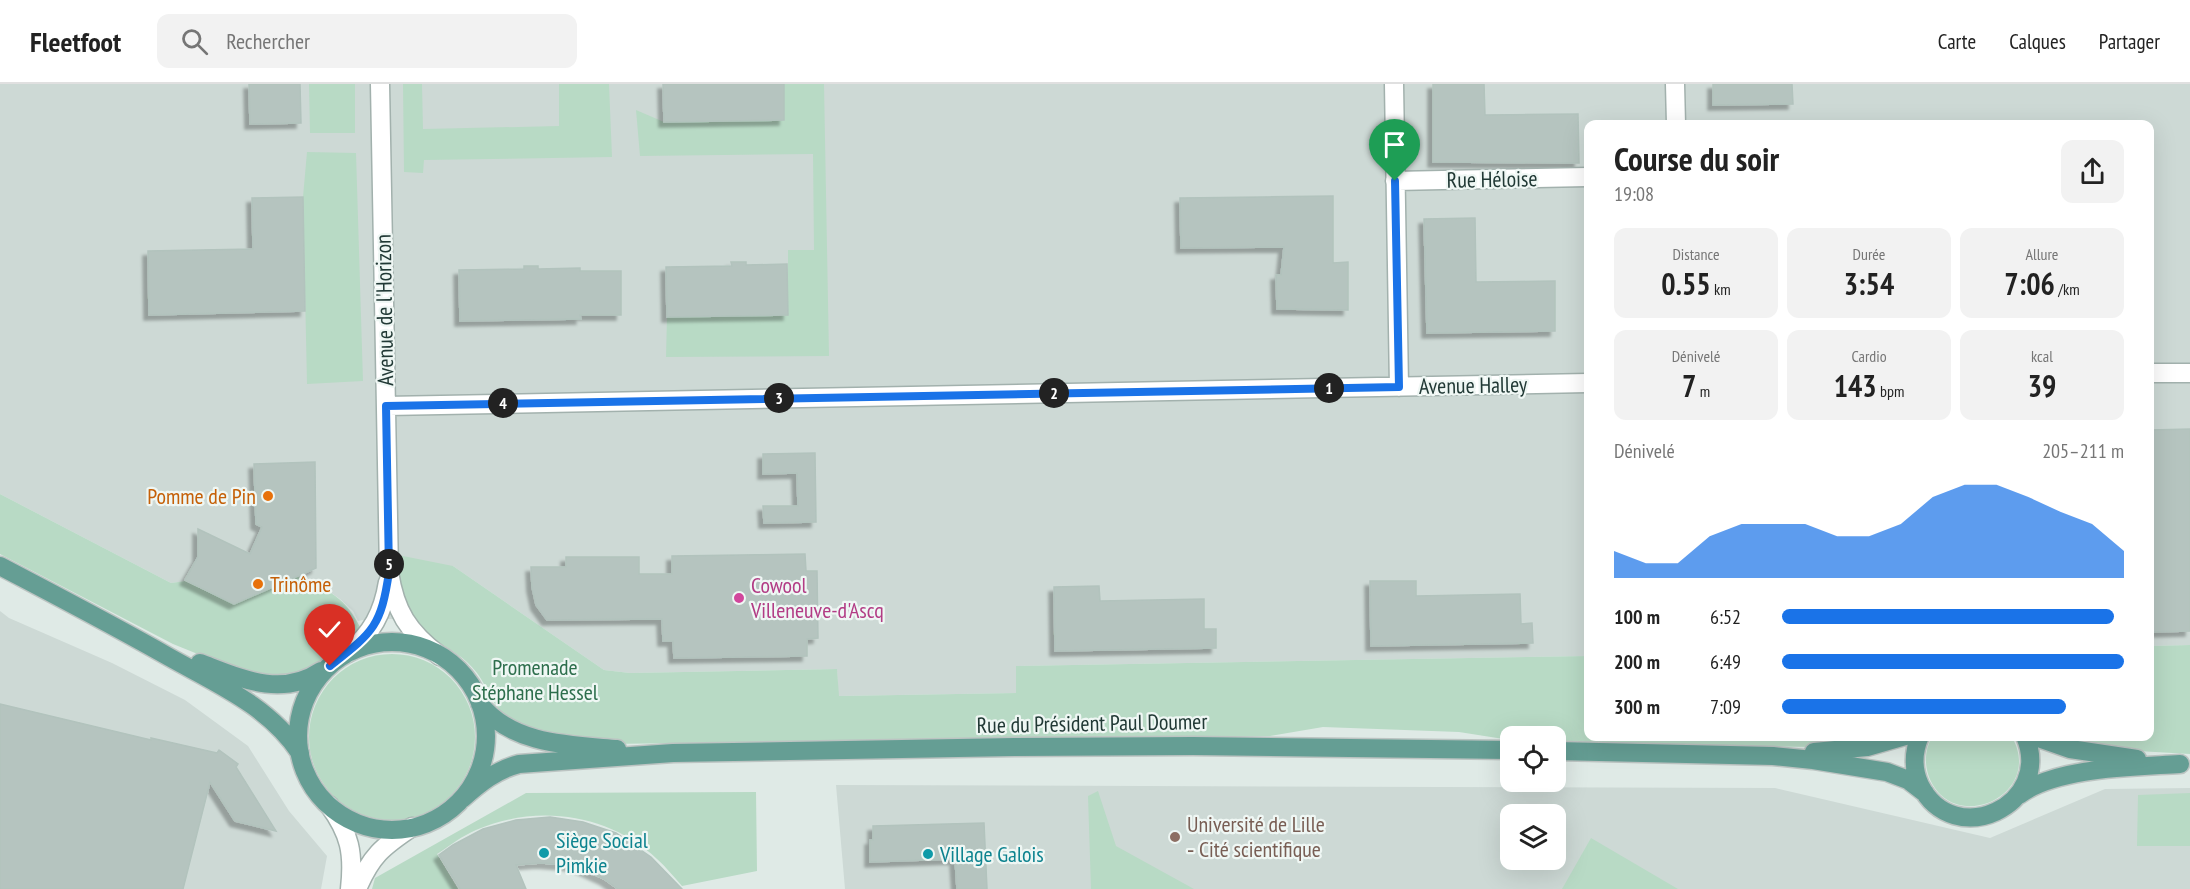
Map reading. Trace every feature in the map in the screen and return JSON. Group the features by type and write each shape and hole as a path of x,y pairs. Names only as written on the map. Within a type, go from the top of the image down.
{"main road":[{"path":"0,566 127,633 262,711 284,730 300,753 310,781 329,805 353,821 372,827 392,829 412,827 439,817 462,798 478,773 484,754 486,734 480,704 464,676 440,656 420,647 400,643 378,643 348,653 304,681 291,685 266,685 235,677 127,633"},
{"path":"300,753 299,731 302,710 310,690 330,666"},
{"name":"Rue du Président Paul Doumer","path":"480,704 504,726 515,732 543,740 673,753"},
{"path":"1773,756 1867,747 1888,741"},
{"path":"1918,741 1914,763 1917,779 1925,793"},
{"path":"2016,798 2029,771 2030,756 2026,741"},
{"path":"2046,741 2070,750 2185,764"},
{"name":"Rue du Président Paul Doumer","path":"462,798 493,774 519,765 673,753 1139,746 1500,750"},
{"path":"1566,751 1773,756 1887,772 1908,780 1947,812 1969,818 1991,814 2005,808 2034,785 2054,778 2124,768 2185,764"}],"street":[{"name":"Avenue de l'Horizon","path":"380,84 389,572 393,595 402,615 414,633 440,656"},
{"path":"1394,84 1399,387"},
{"path":"1675,84 1676,120"},
{"name":"Rue Héloise","path":"1395,181 1584,177"},
{"path":"2154,373 2190,373"},
{"name":"Avenue Halley","path":"386,406 1584,384"},
{"name":"Avenue de l'Horizon","path":"348,653 363,639 378,619 384,603 389,572"},
{"path":"329,805 348,839 352,862 350,889"},
{"path":"357,889 377,853 412,827"}],"shaded area":[{"path":"0,84 2190,84 2190,645 2154,646 2154,120 1584,120 1584,656 1017,666 1017,693 838,696 837,669 630,673 604,670 453,566 414,619 358,621 353,611 340,599 327,590 296,576 234,604 186,581 171,583 0,494"},
{"path":"0,611 9,618 112,663 185,700 248,746 289,811 327,856 321,889 0,889"},
{"name":"Université de Lille ‐ Cité scientifique","path":"836,785 1500,787 1500,792 1566,792 1566,787 1775,788 1990,838 2105,789 2190,788 2190,889 845,889"}],"green space":[{"path":"309,84 355,84 355,133 310,133"},
{"path":"403,84 422,84 423,129 559,126 559,84 609,84 612,157 424,160 423,173 404,172"},
{"path":"784,84 824,84 829,356 666,357 667,317 788,315 788,250 814,250 813,154 640,156 636,110 664,122 784,120"},
{"path":"307,152 356,153 363,381 307,384 303,197"},
{"path":"0,494 171,583 185,581 234,604 296,576 318,586 343,602 362,631 307,671 296,676 252,676 173,644 0,554"},
{"name":"Promenade Stéphane Hessel","path":"398,555 453,566 604,670 630,673 837,669 839,696 1016,693 1016,666 1584,656 1584,741 1857,741 1815,747 1566,743 1566,726 1500,726 1500,738 1459,732 1323,727 1270,736 608,744 533,729 511,720 495,705 472,667 434,639 416,621 402,599 398,583"},
{"path":"2190,645 2190,754 2103,749 2065,741 2154,741 2154,646"},
{"path":"392,654 408,655 424,660 451,678 469,705 474,721 474,753 469,769 451,796 424,814 408,819 392,820 376,819 360,814 333,796 315,769 310,753 309,737 310,721 315,705 333,678 360,660 376,655"},
{"path":"1930,741 2013,741 2019,758 2016,776 2007,791 1992,801 1975,806 1957,804 1941,795 1929,777 1926,767"},
{"path":"1098,791 1116,846 1194,889 1091,889 1088,796"},
{"path":"756,792 757,871 682,886 657,859 638,843 616,831 571,818 523,817 499,822 471,832 437,854 458,889 372,889 375,878 526,793"},
{"path":"2190,793 2190,846 2137,846 2138,795"},
{"path":"1591,838 1678,889 1562,889"}],"building":[{"path":"249,84 300,84 301,123 250,124"},
{"path":"663,84 784,84 784,120 664,122"},
{"path":"1433,84 1484,84 1485,115 1578,114 1579,163 1433,162"},
{"path":"1713,84 1792,84 1793,104 1713,105"},
{"path":"1333,196 1333,263 1348,262 1348,310 1277,309 1276,275 1281,275 1284,247 1181,248 1180,198"},
{"path":"303,197 305,311 149,315 148,251 253,249 252,198"},
{"path":"1475,218 1476,282 1555,281 1555,331 1427,333 1424,219"},
{"path":"731,262 746,262 746,265 787,264 788,315 667,317 666,267 732,266"},
{"path":"524,266 538,266 538,269 580,268 580,271 621,271 621,315 580,315 581,319 460,321 459,270 524,269"},
{"path":"2190,429 2190,631 2154,632 2154,430"},
{"path":"815,453 816,522 764,523 763,506 798,506 797,473 763,474 763,454"},
{"path":"315,462 316,568 234,604 185,580 198,557 198,529 250,554 262,527 256,524 254,464"},
{"name":"Cowool Villeneuve-d'Ascq","path":"805,554 806,571 817,571 818,638 807,639 807,656 674,658 673,641 663,641 662,619 547,620 536,605 532,587 531,567 566,567 566,557 639,557 639,574 672,574 672,556"},
{"path":"1370,581 1416,581 1416,596 1520,594 1521,624 1532,623 1533,643 1371,646"},
{"path":"1099,586 1100,601 1204,599 1204,629 1216,629 1216,648 1055,651 1054,587"},
{"path":"0,704 151,740 151,738 217,753 219,750 238,764 236,767 276,831 235,821 210,782 183,889 0,889"},
{"name":"Siège Social Pimkie","path":"550,817 583,822 616,833 651,857 682,889 618,889 604,879 580,868 541,863 516,865 526,889 460,889 439,855 483,829 516,820"},
{"name":"Village Galois","path":"984,823 987,889 957,889 955,859 870,862 870,840 873,840 873,826"}],"place":[{"name":"Pomme de Pin","path":"268,496"},
{"name":"Trinôme","path":"258,584"},
{"name":"Cowool Villeneuve-d'Ascq","path":"739,598"},
{"name":"Université de Lille ‐ Cité scientifique","path":"1175,837"},
{"name":"Siège Social Pimkie","path":"544,853"},
{"name":"Village Galois","path":"928,854"}],"route":[{"path":"330,666 367,635 381,614 385,596 389,572 386,406 1399,387 1395,181"}]}
